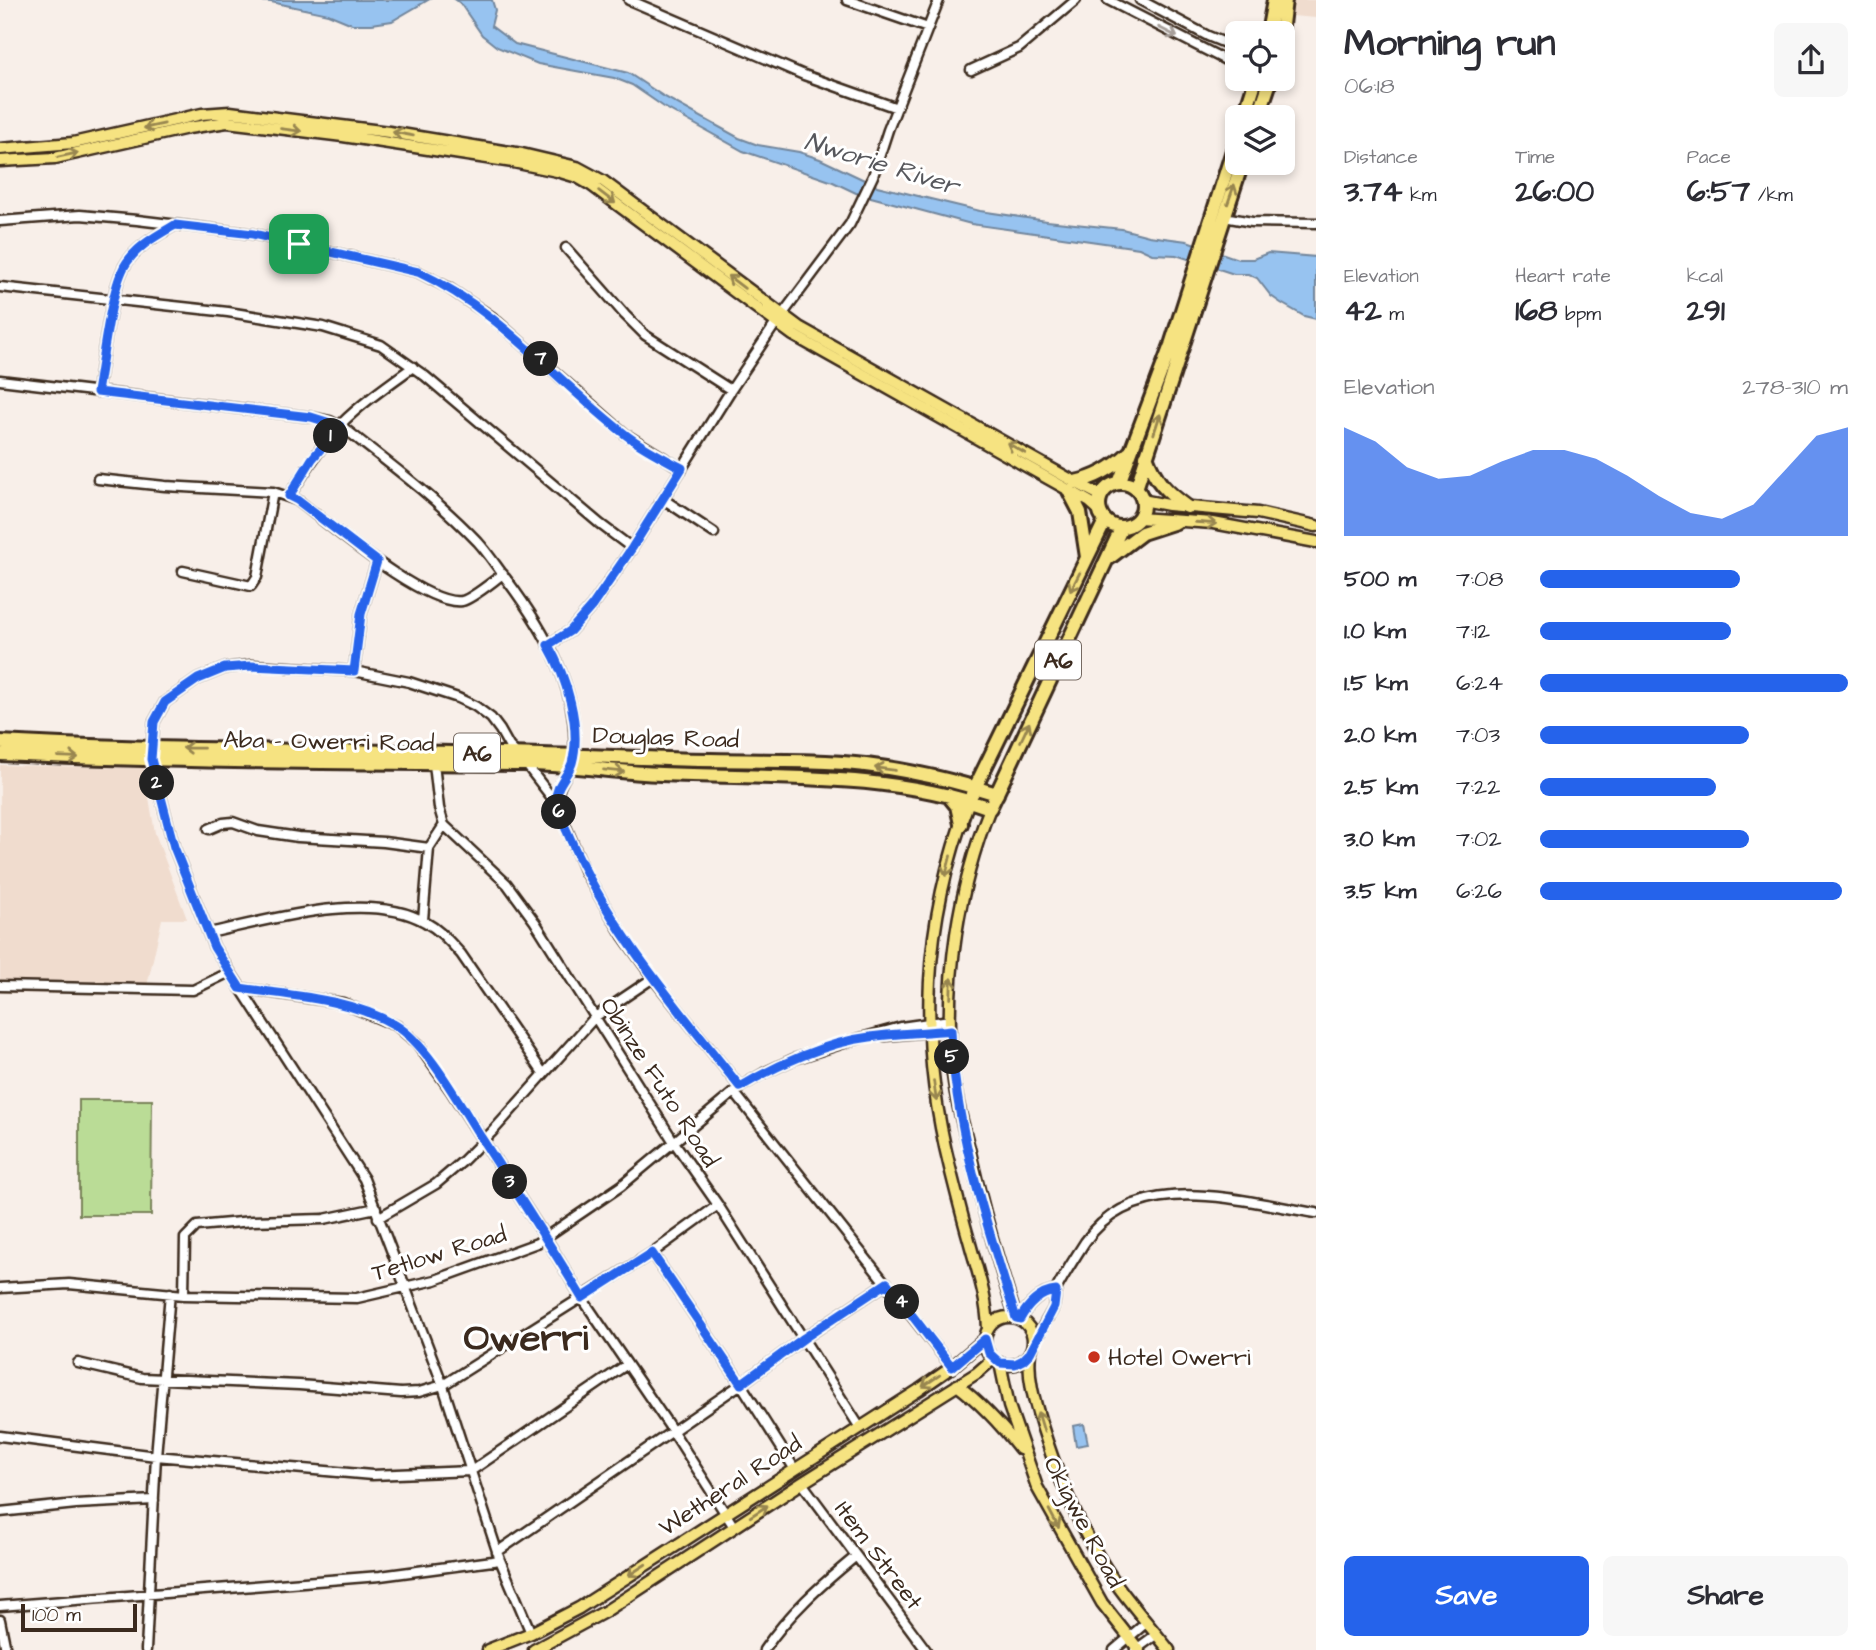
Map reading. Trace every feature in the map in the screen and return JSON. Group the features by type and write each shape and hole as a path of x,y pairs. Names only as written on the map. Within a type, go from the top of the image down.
{"highway":[{"path":"1270,21 1274,0"},
{"path":"1282,21 1285,0"},
{"path":"1218,222 1229,175"},
{"path":"1119,483 1237,175"},
{"path":"1102,515 1110,524 1122,527 1134,523 1138,518 1142,506 1139,495 1146,456 1190,301"},
{"path":"1087,558 1080,512 1072,486 1093,478 1132,450"},
{"path":"1146,456 1152,472 1165,491 1187,507"},
{"path":"1103,492 1107,487 1119,483 1139,495"},
{"name":"A6","path":"969,801 1087,558 1102,515 1100,497 1103,492"},
{"path":"1106,561 1142,533 1176,522"},
{"name":"A6","path":"990,808 1122,527"},
{"path":"1056,619 1073,628"},
{"name":"Douglas Road","path":"0,742 151,753 515,753 572,761 827,762 952,779"},
{"name":"Aba - Owerri Road","path":"0,754 151,753 434,764 572,761 622,772 863,782 948,795 990,808"},
{"name":"A6","path":"952,779 975,776 985,767"},
{"name":"A6","path":"952,779 997,794"},
{"path":"948,795 957,806 961,824"}],"main road":[{"path":"0,149 73,143 202,114 230,113 389,132 523,154 585,170 779,319"},
{"path":"0,161 55,158 226,122 343,136 557,171 583,180 779,319 1072,486 1102,515"},
{"path":"1072,486 1098,494 1103,492"},
{"path":"1139,495 1187,507 1258,513 1316,526"},
{"path":"1138,518 1213,523 1316,542"},
{"path":"969,801 944,880 931,962 928,1027 939,1118 987,1303 986,1346 997,1361 1015,1364 1031,1349"},
{"path":"990,808 973,855 962,900 951,977 952,1066 963,1126 988,1228 1018,1318 1027,1325 1032,1335 1028,1367 1036,1406 1055,1468 1095,1551 1116,1583 1169,1650"},
{"path":"987,1334 992,1324 1003,1317 1018,1318"},
{"name":"Wetheral Road","path":"488,1650 531,1633 579,1608 952,1367 987,1334"},
{"name":"Wetheral Road","path":"534,1650 606,1611 802,1483 997,1361"},
{"name":"Okigwe Road","path":"997,1361 1009,1406 1037,1487 1102,1603 1137,1649"},
{"path":"957,1385 996,1420 1025,1454"}],"street":[{"path":"629,0 804,75 897,108"},
{"path":"847,0 928,29"},
{"path":"548,645 570,631 582,619 632,548 731,390 779,319 830,253 862,203 939,0"},
{"path":"971,70 1019,48 1076,0"},
{"path":"1108,0 1225,60"},
{"path":"1140,0 1225,43"},
{"path":"0,221 80,215 253,234 418,272 434,279 492,317 625,434 682,468"},
{"path":"1218,222 1316,223"},
{"path":"97,392 114,299 124,268 148,242 175,225"},
{"path":"566,248 645,335 731,390"},
{"path":"0,287 228,312 324,327 381,345 413,367 632,548"},
{"path":"289,496 312,459 340,426 379,391 413,367"},
{"path":"0,380 311,417 340,426 429,496 479,543 525,605 548,645 558,663 570,701 572,761 561,779 556,803"},
{"path":"98,478 273,492 289,496 377,561 445,601 464,601 503,574"},
{"path":"183,570 251,586 257,577 273,492"},
{"path":"663,499 714,533"},
{"path":"354,671 361,614 377,561"},
{"path":"531,1633 498,1556 443,1385 364,1179 214,947 174,847 151,753 154,722 165,702 198,679 225,668 251,666 354,671 409,682 458,698 491,718 509,746 556,803 585,872 623,936 737,1089 952,1367"},
{"path":"422,920 429,848 444,825 439,808 434,764"},
{"path":"209,829 233,822 258,831 298,837 384,842 429,848"},
{"name":"Obinze Futo Road","path":"444,825 508,884 535,922 859,1426"},
{"path":"209,933 274,919 360,907 387,909 422,920 449,940 461,954 543,1073"},
{"path":"0,986 193,990 230,972"},
{"path":"378,1218 436,1184 483,1141 595,1017 653,978"},
{"path":"240,988 343,1003 397,1026 417,1043 734,1527"},
{"name":"Tetlow Road","path":"0,1287 69,1284 184,1295 358,1298 435,1280 537,1243 621,1186 737,1089 793,1059 869,1037 951,1025"},
{"path":"1031,1349 1054,1307 1056,1291 1087,1240 1103,1222 1134,1205 1169,1195 1228,1197 1316,1213"},
{"path":"78,1363 123,1376 419,1392 443,1385 652,1253 718,1205"},
{"path":"184,1295 185,1238 197,1226 324,1219 376,1208"},
{"path":"652,1253 794,1468"},
{"path":"0,1606 380,1576 498,1556 672,1430 887,1283"},
{"path":"1018,1318 1043,1295 1056,1291"},
{"path":"146,1650 156,1456 170,1293"},
{"path":"0,1436 156,1456 372,1475 471,1471 626,1365"},
{"name":"Item Street","path":"802,1483 926,1650"},
{"path":"0,1511 154,1500"},
{"path":"764,1650 777,1630 815,1590 855,1557"},
{"path":"0,1620 6,1650"},
{"path":"1114,1650 1147,1622"},
{"path":"1137,1649 1157,1634"}],"shaded area":[{"path":"1293,0 1316,0 1316,18 1292,16"},
{"path":"0,765 144,768 155,833 187,919 162,919 145,995 0,993"}],"green space":[{"path":"79,1100 152,1100 151,1215 79,1215"}],"water":[{"path":"244,0 428,0 392,21 352,24 328,14 271,2"},
{"path":"456,0 492,0 495,10 491,26 515,44 628,73 663,96 739,138 820,159 877,186 980,211 1122,229 1187,241 1238,259 1253,259 1268,253 1316,257 1316,319 1304,316 1281,303 1271,296 1257,278 1248,274 1234,274 1176,255 1152,254 1139,248 971,224 856,193 833,182 743,151 664,107 632,85 614,78 538,64 497,47 482,35"},
{"path":"1084,1424 1088,1444 1076,1446 1073,1426"}],"place":[{"name":"Hotel Owerri","path":"1094,1357"}],"district":[{"name":"Owerri","path":"526,1337"}],"route":[{"path":"175,225 253,234 299,244 418,272 434,279 492,317 625,434 682,468 592,606 570,631 548,645 558,663 570,701 573,728 571,767 561,779 556,803 585,872 623,936 740,1087 793,1059 850,1041 951,1030 952,1066 963,1126 988,1228 1016,1318 1020,1319 1028,1307 1043,1295 1056,1291 1054,1307 1030,1353 1023,1360 1015,1364 1000,1363 989,1353 985,1339 952,1367 887,1283 741,1384 652,1253 582,1298 451,1091 417,1043 397,1026 343,1003 240,988 214,947 174,847 151,759 154,722 165,702 198,679 225,668 251,666 354,671 361,614 377,561 289,496 312,459 340,426 311,417 97,392 114,299 124,268 148,242 175,225"}],"water label":[{"name":"Nworie River","path":"882,163"}]}
